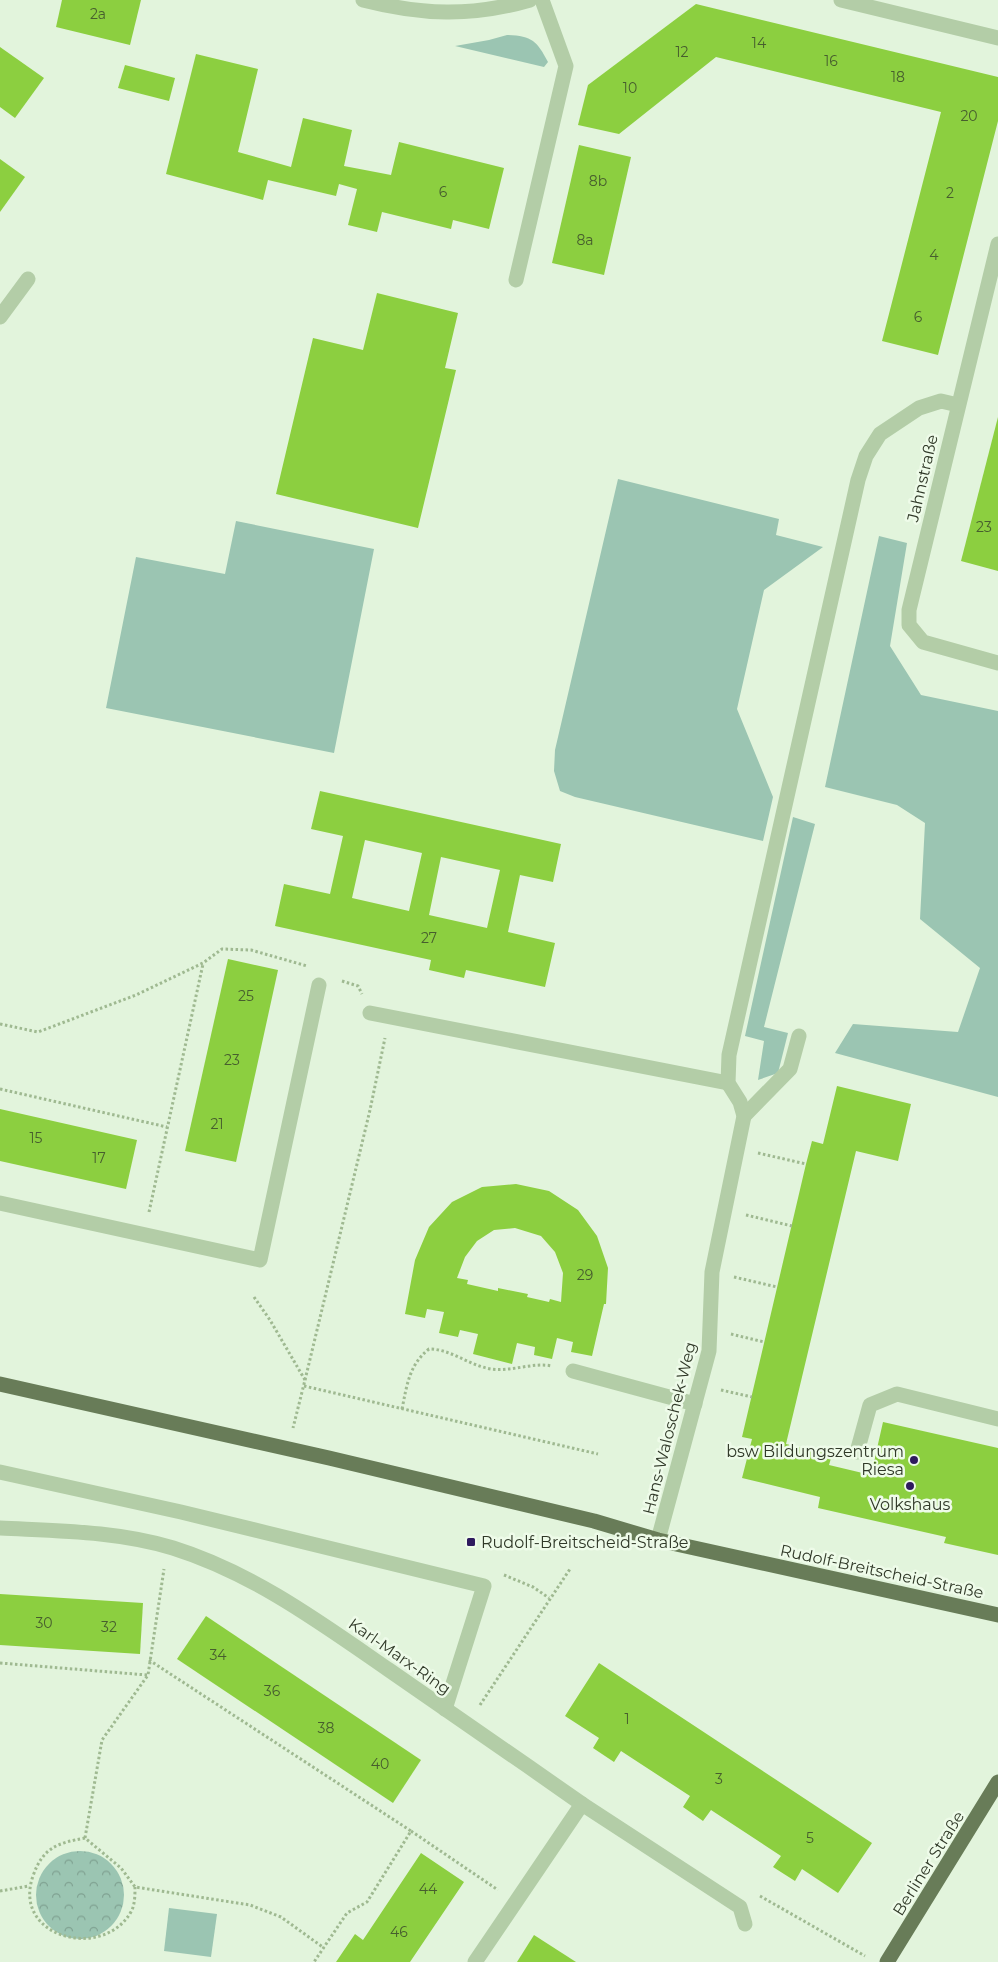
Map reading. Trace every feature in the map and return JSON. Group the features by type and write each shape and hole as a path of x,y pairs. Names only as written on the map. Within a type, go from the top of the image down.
{"main road":[{"name":"Rudolf-Breitscheid-Straße","path":"0,1384 288,1448 594,1522 658,1540 998,1615"},
{"name":"Berliner Straße","path":"887,1962 998,1782"}],"street":[{"path":"363,0 410,10 458,12 497,10 530,0"},
{"path":"516,280 566,66 542,0"},
{"path":"841,0 998,38"},
{"name":"Jahnstraße","path":"998,244 909,610 909,625 923,642 998,664"},
{"path":"0,317 28,279"},
{"path":"799,1036 790,1069 744,1116 740,1102 728,1083 729,1055 858,480 866,456 880,434 918,408 941,401 958,405"},
{"path":"0,1203 260,1260 319,985"},
{"path":"370,1013 728,1083"},
{"name":"Hans-Waloschek-Weg","path":"658,1540 709,1351 712,1272 744,1116"},
{"path":"573,1371 695,1404"},
{"path":"857,1452 870,1405 897,1394 998,1419"},
{"path":"0,1472 181,1512 484,1586 445,1709"},
{"name":"Karl-Marx-Ring","path":"0,1528 124,1536 172,1548 222,1566 268,1590 317,1620 582,1804 740,1906"},
{"path":"475,1962 582,1804"},
{"path":"740,1906 745,1924"}],"path":[{"path":"0,1024 38,1032 136,995 203,964 222,949 251,950 306,964 319,985 335,979 358,986 370,1013"},
{"path":"144,1235 203,964"},
{"path":"288,1448 370,1110 389,1017"},
{"path":"0,1089 167,1127"},
{"path":"738,1148 806,1164"},
{"path":"725,1210 792,1226"},
{"path":"712,1272 777,1287"},
{"path":"254,1298 270,1320 305,1380"},
{"path":"709,1328 764,1342"},
{"path":"402,1409 409,1372 418,1358 429,1349 440,1349 477,1366 492,1369 511,1370 546,1365 573,1371"},
{"path":"700,1385 752,1397"},
{"path":"304,1386 598,1454"},
{"path":"85,1838 102,1740 148,1675 163,1572 172,1548"},
{"path":"468,1725 549,1598 570,1569"},
{"path":"498,1573 533,1587 549,1598"},
{"path":"149,1660 516,1902"},
{"path":"0,1663 148,1675"},
{"path":"314,1962 347,1913 367,1902 411,1831"},
{"path":"136,1887 132,1909 121,1927 103,1939 82,1944 61,1939 43,1926 32,1908 29,1886 38,1861 58,1843 85,1838 122,1868 136,1887 250,1905 281,1918 324,1948"},
{"path":"0,1890 29,1886"},
{"path":"740,1906 761,1895 868,1958"}],"green space":[{"path":"507,35 528,38 533,41 537,44 548,62 544,67 455,46 489,40"},
{"path":"618,479 779,519 776,535 823,547 764,590 737,709 773,797 763,841 575,797 560,791 554,771 555,750"},
{"path":"236,521 374,549 334,753 106,708 136,557 225,574"},
{"path":"879,536 907,543 890,646 921,695 998,711 998,1097 835,1053 853,1024 958,1032 980,968 920,919 925,823 897,805 825,787"},
{"path":"793,817 815,824 764,1027 788,1033 778,1073 758,1080 764,1041 745,1036"},
{"path":"80,1851 97,1855 111,1864 120,1878 124,1895 120,1912 111,1926 97,1935 80,1939 63,1935 49,1926 40,1912 36,1895 40,1878 49,1864 63,1855"},
{"path":"169,1908 217,1914 211,1957 164,1951"}],"building":[{"path":"62,0 141,0 130,45 56,27"},
{"path":"696,4 998,77 998,121 938,355 882,341 941,112 716,57 619,134 578,125 588,85"},
{"path":"0,47 44,78 15,118 0,107"},
{"path":"196,54 258,69 238,152 291,167 303,118 352,130 344,166 391,175 399,142 504,168 489,229 453,220 451,229 382,212 377,232 348,225 357,189 339,184 336,196 268,180 263,200 166,174"},
{"path":"125,65 175,78 169,101 118,88"},
{"path":"579,145 631,157 604,275 552,263"},
{"path":"0,159 25,177 0,212"},
{"path":"377,293 458,313 445,368 456,370 418,528 276,494 313,338 363,350"},
{"path":"998,417 998,571 961,561"},
{"path":"320,791 561,844 553,882 520,875 508,932 555,943 545,987 466,970 464,978 429,970 431,960 275,926 284,884 330,894 343,836 311,829","holes":["365,840 422,853 409,911 352,898","441,857 500,870 487,928 429,915"]},
{"path":"228,959 278,970 236,1162 185,1151"},
{"path":"837,1086 911,1104 898,1161 856,1151 786,1444 832,1455 829,1465 871,1475 883,1422 998,1448 998,1555 944,1543 946,1537 818,1508 820,1497 742,1478 752,1439 742,1437 806,1164 812,1141 823,1144"},
{"path":"0,1109 137,1140 126,1189 0,1161"},
{"path":"516,1184 549,1191 578,1210 597,1236 608,1268 606,1304 604,1304 592,1356 571,1352 573,1342 557,1338 552,1359 534,1355 535,1347 517,1343 512,1364 473,1354 478,1334 460,1330 458,1337 439,1333 444,1312 427,1309 425,1318 405,1314 415,1260 429,1227 452,1202 482,1187","holes":["515,1228 541,1236 555,1252 563,1273 561,1302 550,1299 549,1302 527,1297 528,1294 498,1288 498,1291 467,1284 468,1280 457,1278 465,1257 477,1241 494,1230"]},
{"path":"0,1594 143,1603 140,1654 0,1645"},
{"path":"206,1616 421,1760 393,1803 177,1659"},
{"path":"599,1663 872,1843 838,1893 802,1869 795,1881 773,1867 781,1856 711,1810 703,1821 683,1807 690,1796 621,1751 614,1762 593,1748 599,1738 565,1716"},
{"path":"421,1853 464,1882 410,1962 336,1962 355,1934 363,1940"},
{"path":"534,1935 576,1962 517,1962"}],"place":[{"name":"bsw Bildungszentrum Riesa","path":"914,1460"},
{"name":"Volkshaus","path":"910,1486"},
{"name":"Rudolf-Breitscheid-Straße","path":"471,1542"}]}
